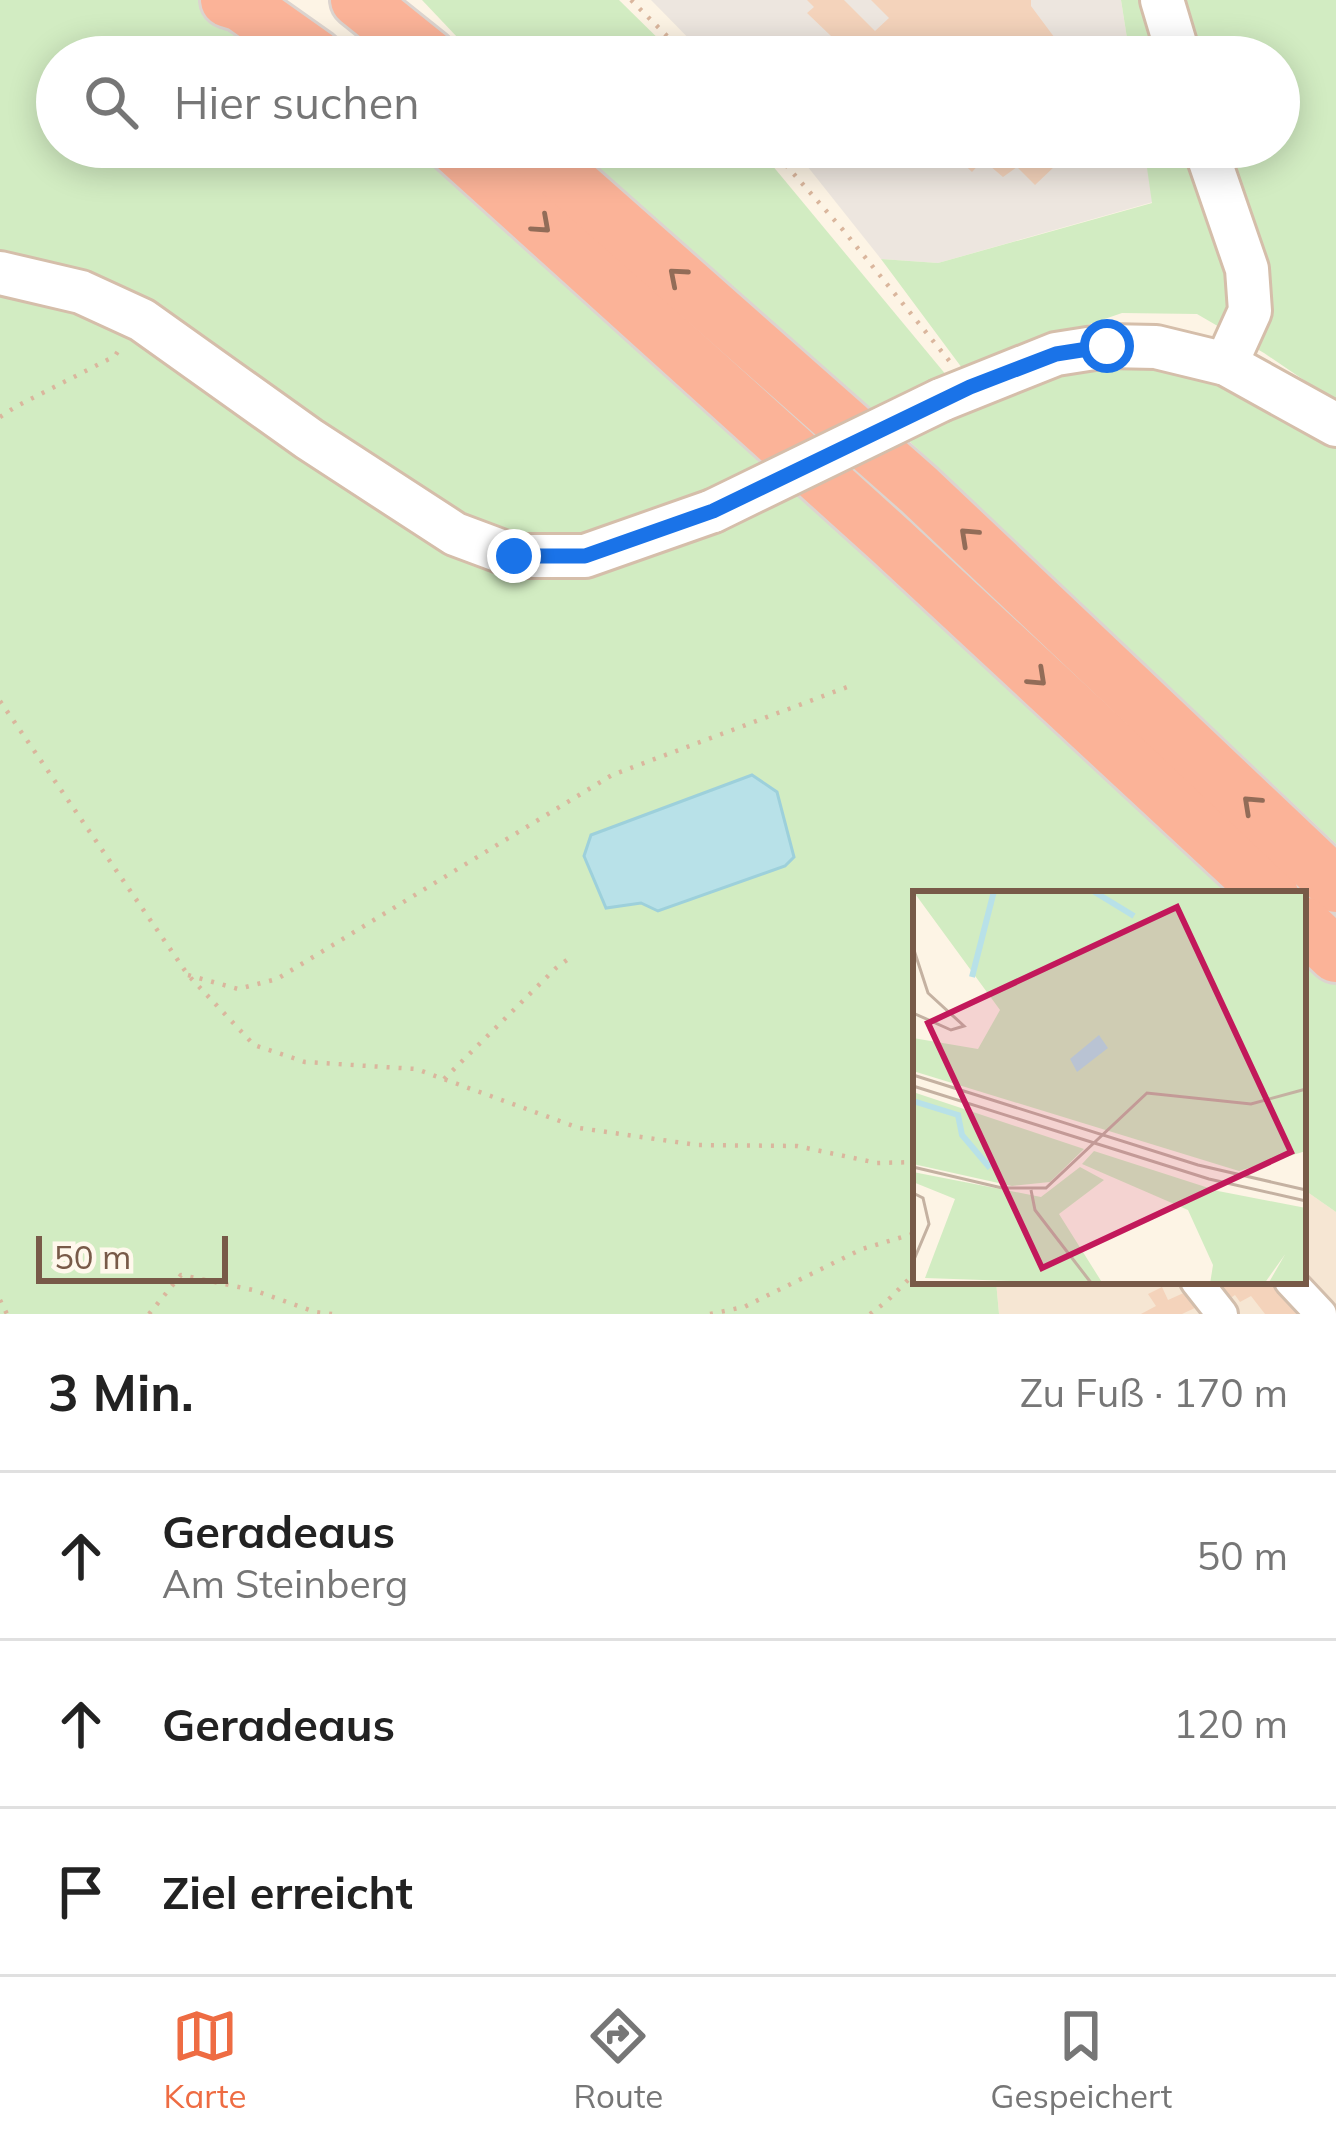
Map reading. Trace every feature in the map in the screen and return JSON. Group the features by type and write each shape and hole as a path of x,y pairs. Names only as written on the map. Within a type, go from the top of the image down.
{"highway":[{"path":"228,0 286,36"},
{"path":"277,0 321,36"},
{"path":"358,0 403,36"},
{"path":"478,168 891,541 1268,891"},
{"path":"555,168 919,490 1336,885"},
{"path":"1306,927 1336,955"}],"main road":[{"path":"1162,0 1173,36"},
{"path":"1211,168 1247,268 1250,311 1226,364"},
{"path":"0,273 81,292 142,320 309,440 455,535 514,556 585,556 713,511 956,393 1056,354 1107,346 1156,347 1226,364 1336,425"}],"street":[{"path":"1198,1284 1222,1314"},
{"path":"1293,1284 1321,1314"}],"path":[{"path":"631,0 667,36"},
{"path":"788,168 843,230 956,393"},
{"path":"0,418 115,356 142,320"},
{"path":"188,975 238,989 277,979 612,776 850,686"},
{"path":"0,700 188,975 254,1045 305,1062 416,1069 579,1128 697,1145 797,1146 877,1163 913,1162"},
{"path":"444,1079 572,957"},
{"path":"710,1314 744,1307 862,1249 913,1234"},
{"path":"149,1314 182,1275 332,1314"},
{"path":"870,1314 913,1275"},
{"path":"0,1300 7,1314"}],"shaded area":[{"path":"651,0 1121,0 1127,36 686,36"},
{"path":"809,168 1147,168 1153,202 938,263 881,259"},
{"path":"1306,1191 1336,1212 1336,1314 999,1314 996,1284 1306,1284"}],"green space":[{"path":"0,0 199,0 269,25 282,36 36,36 36,168 440,168 1239,891 913,891 913,1284 996,1284 999,1314 0,1314"},
{"path":"422,0 619,0 656,36 456,36"},
{"path":"1121,0 1336,0 1336,402 1197,314 1122,313 962,368 881,259 938,263 1152,203 1147,168 1300,168 1300,36 1127,36"},
{"path":"597,168 774,168 947,376 868,410"},
{"path":"1125,365 1202,376 1300,422 1336,447 1336,844 907,439 1053,369"},
{"path":"1306,954 1336,981 1336,1212 1306,1191"}],"water":[{"path":"752,775 777,792 794,857 785,866 658,911 641,903 606,908 584,856 591,835"}],"building":[{"path":"807,0 844,0 875,31 889,18 871,0 1031,0 1053,36 831,36 807,13 814,7"},
{"path":"992,168 1016,168 1003,177"},
{"path":"1018,168 1053,168 1035,185"},
{"path":"1205,1284 1284,1284 1304,1314 1265,1314 1251,1296 1240,1302 1235,1295 1220,1305"},
{"path":"1162,1287 1168,1300 1188,1291 1197,1307 1182,1314 1141,1314 1156,1306 1148,1294"}],"route":[{"path":"514,556 585,556 713,511 970,387 1056,354 1107,346"}]}
